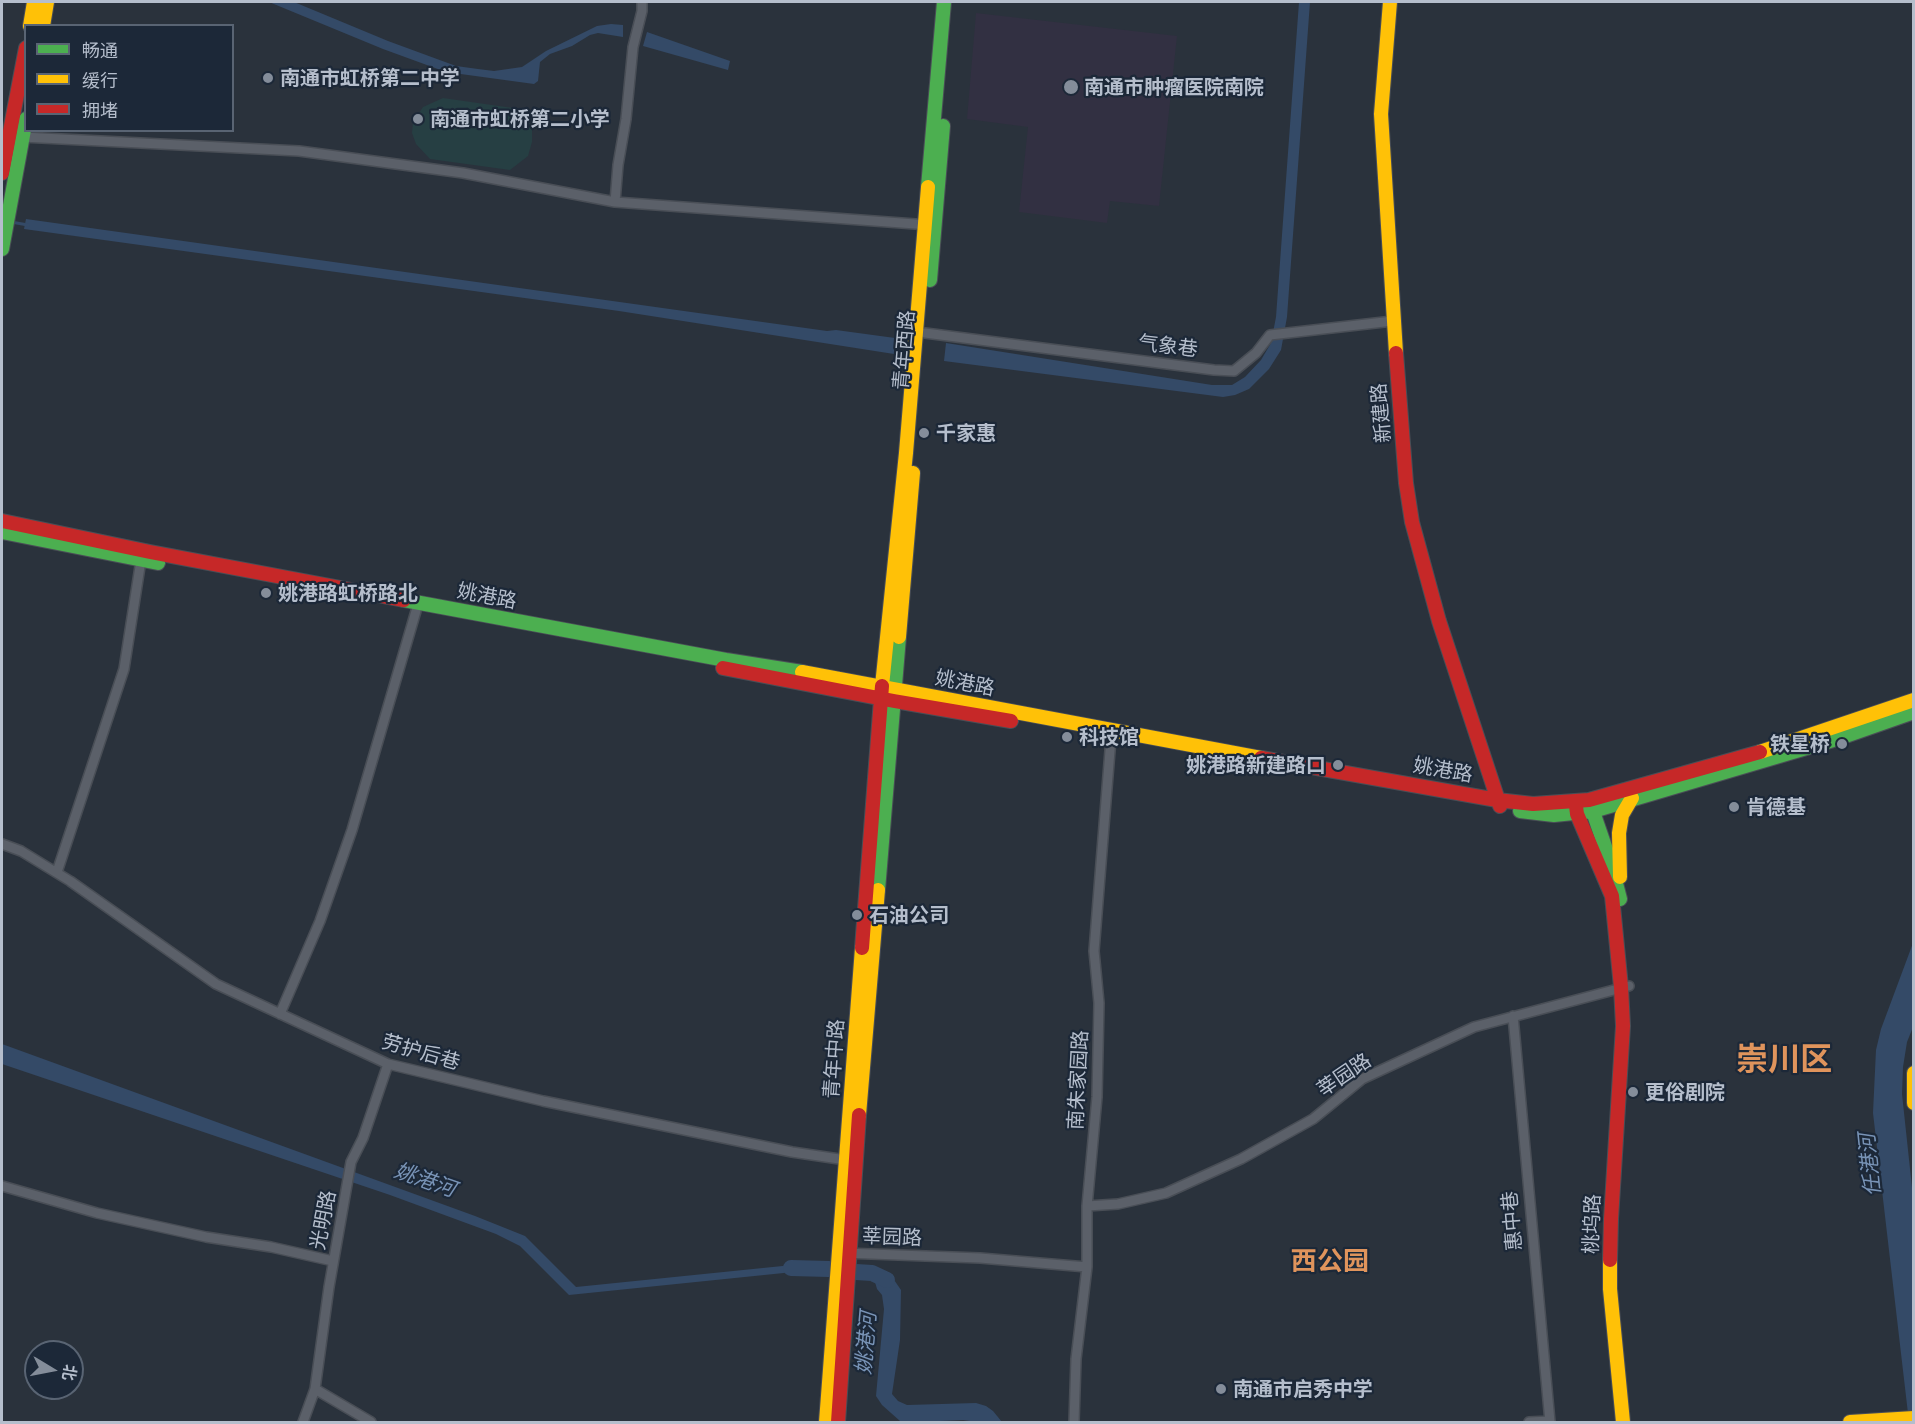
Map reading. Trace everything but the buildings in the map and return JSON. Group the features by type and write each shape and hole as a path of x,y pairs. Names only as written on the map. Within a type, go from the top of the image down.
{"main road":[{"path":"30,24 34,2"},
{"path":"43,24 47,2"},
{"name":"青年西路","path":"888,694 925,333 944,2"},
{"name":"青年西路","path":"888,694 906,453 953,2"},
{"name":"新建路","path":"1390,2 1381,114 1393,321 1406,483 1412,522 1439,621 1499,804"},
{"path":"2,173 24,59"},
{"path":"2,249 7,220 11,133 24,121"},
{"name":"姚港路","path":"2,521 282,577 726,660 1111,738 1499,804"},
{"name":"姚港路","path":"2,531 141,560 416,611 1072,724 1554,815 1576,808 1632,798 1754,764 1840,738 1914,712"},
{"name":"青年中路","path":"838,1422 846,1160 888,694"},
{"name":"青年中路","path":"826,1422 844,1253 888,694"},
{"name":"姚港路","path":"1591,806 1914,700"},
{"path":"1620,895 1619,833 1622,815 1632,798"},
{"name":"桃坞路","path":"1591,806 1620,895 1627,944 1611,1219 1610,1278 1623,1422"},
{"name":"桃坞路","path":"1576,808 1612,896 1625,986"},
{"path":"1914,1073 1914,1103"},
{"path":"1850,1422 1896,1417 1914,1418"}],"street":[{"path":"615,202 633,47 642,2"},
{"path":"11,133 299,151 463,173 615,202 930,225"},
{"name":"气象巷","path":"925,333 1234,371 1256,353 1270,336 1393,321"},
{"path":"57,872 124,669 141,560"},
{"path":"280,1014 320,921 352,830 416,611"},
{"name":"南朱家园路","path":"1074,1422 1076,1359 1087,1267 1087,1206 1097,1097 1099,1004 1094,951 1111,738"},
{"name":"劳护后巷","path":"2,844 21,851 57,872 216,984 388,1064 624,1117 792,1152 846,1160"},
{"name":"莘园路","path":"1087,1206 1118,1204 1166,1193 1241,1159 1313,1119 1362,1079 1474,1028 1625,986"},
{"name":"惠中巷","path":"1513,1016 1550,1422"},
{"name":"光明路","path":"303,1422 315,1389 333,1261 351,1162 363,1138 388,1064"},
{"path":"2,1186 97,1213 333,1261"},
{"name":"莘园路","path":"844,1253 980,1258 1087,1267"},
{"path":"315,1389 371,1422"},
{"path":"1530,1422 1550,1422"}],"shaded area":[{"name":"南通市肿瘤医院南院","path":"976,13 1177,36 1159,206 1110,201 1107,223 1019,212 1028,127 967,119"}],"green space":[{"path":"443,98 520,109 532,127 532,142 528,156 510,170 430,159 416,144 412,133 413,122 423,107"}],"water":[{"path":"269,2 294,2 456,66 494,71 522,67 546,51 597,26 623,25 623,37 598,33 550,54 540,62 538,81 534,84 446,72"},
{"path":"1299,2 1310,2 1287,317 1281,350 1269,369 1249,389 1223,397 944,361 946,343 1212,385 1232,385 1245,377 1261,360 1271,343 1276,317"},
{"path":"647,32 730,61 728,70 643,46"},
{"path":"26,219 827,331 836,330 895,338 894,354 619,311 24,229"},
{"path":"1913,943 1913,1027 1907,1042 1902,1094 1914,1206 1913,1422 1909,1422 1873,1113 1876,1050 1881,1029"},
{"path":"2,1044 525,1236 576,1287 812,1263 813,1270 569,1295 520,1246 496,1234 390,1195 2,1064"},
{"path":"867,1267 890,1274 901,1290 900,1340 892,1394 898,1401 907,1405 976,1403 993,1411 1002,1422 900,1421 882,1405 876,1396 884,1309 882,1295 875,1282 868,1276"}],"waterway":[{"path":"11,222 28,225"},
{"name":"姚港河","path":"791,1268 829,1269"},
{"name":"姚港河","path":"856,1272 872,1273 887,1280"}],"traffic: fast":[{"path":"928,187 944,2"},
{"path":"930,280 943,126"},
{"path":"2,249 24,130"},
{"path":"2,532 158,563"},
{"path":"404,600 802,672"},
{"path":"878,890 899,637"},
{"path":"1520,811 1554,815 1593,811 1840,738 1914,712"},
{"path":"1590,803 1611,864 1620,899"}],"traffic: slow":[{"path":"30,24 34,2"},
{"path":"43,24 47,2"},
{"path":"1390,2 1381,114 1396,353"},
{"path":"882,686 906,453 928,187"},
{"path":"899,637 913,473"},
{"path":"802,672 1261,758"},
{"path":"1760,752 1914,700"},
{"path":"1620,877 1619,833 1622,815 1632,798"},
{"path":"859,1115 878,890"},
{"path":"826,1422 862,948"},
{"path":"1914,1073 1914,1103"},
{"path":"1610,1260 1610,1289 1623,1422"},
{"path":"1850,1422 1914,1418"}],"traffic: jam":[{"path":"2,173 24,58"},
{"path":"1396,353 1406,483 1412,522 1439,621 1500,806"},
{"path":"2,521 150,552 404,600"},
{"path":"723,668 1011,721"},
{"path":"862,948 882,686"},
{"path":"1261,758 1497,800 1533,804 1589,800 1760,752"},
{"path":"1576,806 1577,814 1612,896 1621,987 1623,1026 1610,1260"},
{"path":"838,1422 859,1115"}],"place":[{"name":"南通市虹桥第二中学","path":"268,78"},
{"name":"南通市肿瘤医院南院","path":"1071,87"},
{"name":"南通市虹桥第二小学","path":"418,119"},
{"name":"千家惠","path":"924,433"},
{"name":"姚港路虹桥路北","path":"266,593"},
{"name":"科技馆","path":"1067,737"},
{"name":"铁星桥","path":"1842,744"},
{"name":"姚港路新建路口","path":"1338,765"},
{"name":"肯德基","path":"1734,807"},
{"name":"石油公司","path":"857,915"},
{"name":"更俗剧院","path":"1633,1092"},
{"name":"南通市启秀中学","path":"1221,1389"}],"district":[{"name":"崇川区","path":"1784,1059"},
{"name":"西公园","path":"1330,1261"}],"water label":[{"name":"任港河","path":"1870,1165"}]}
